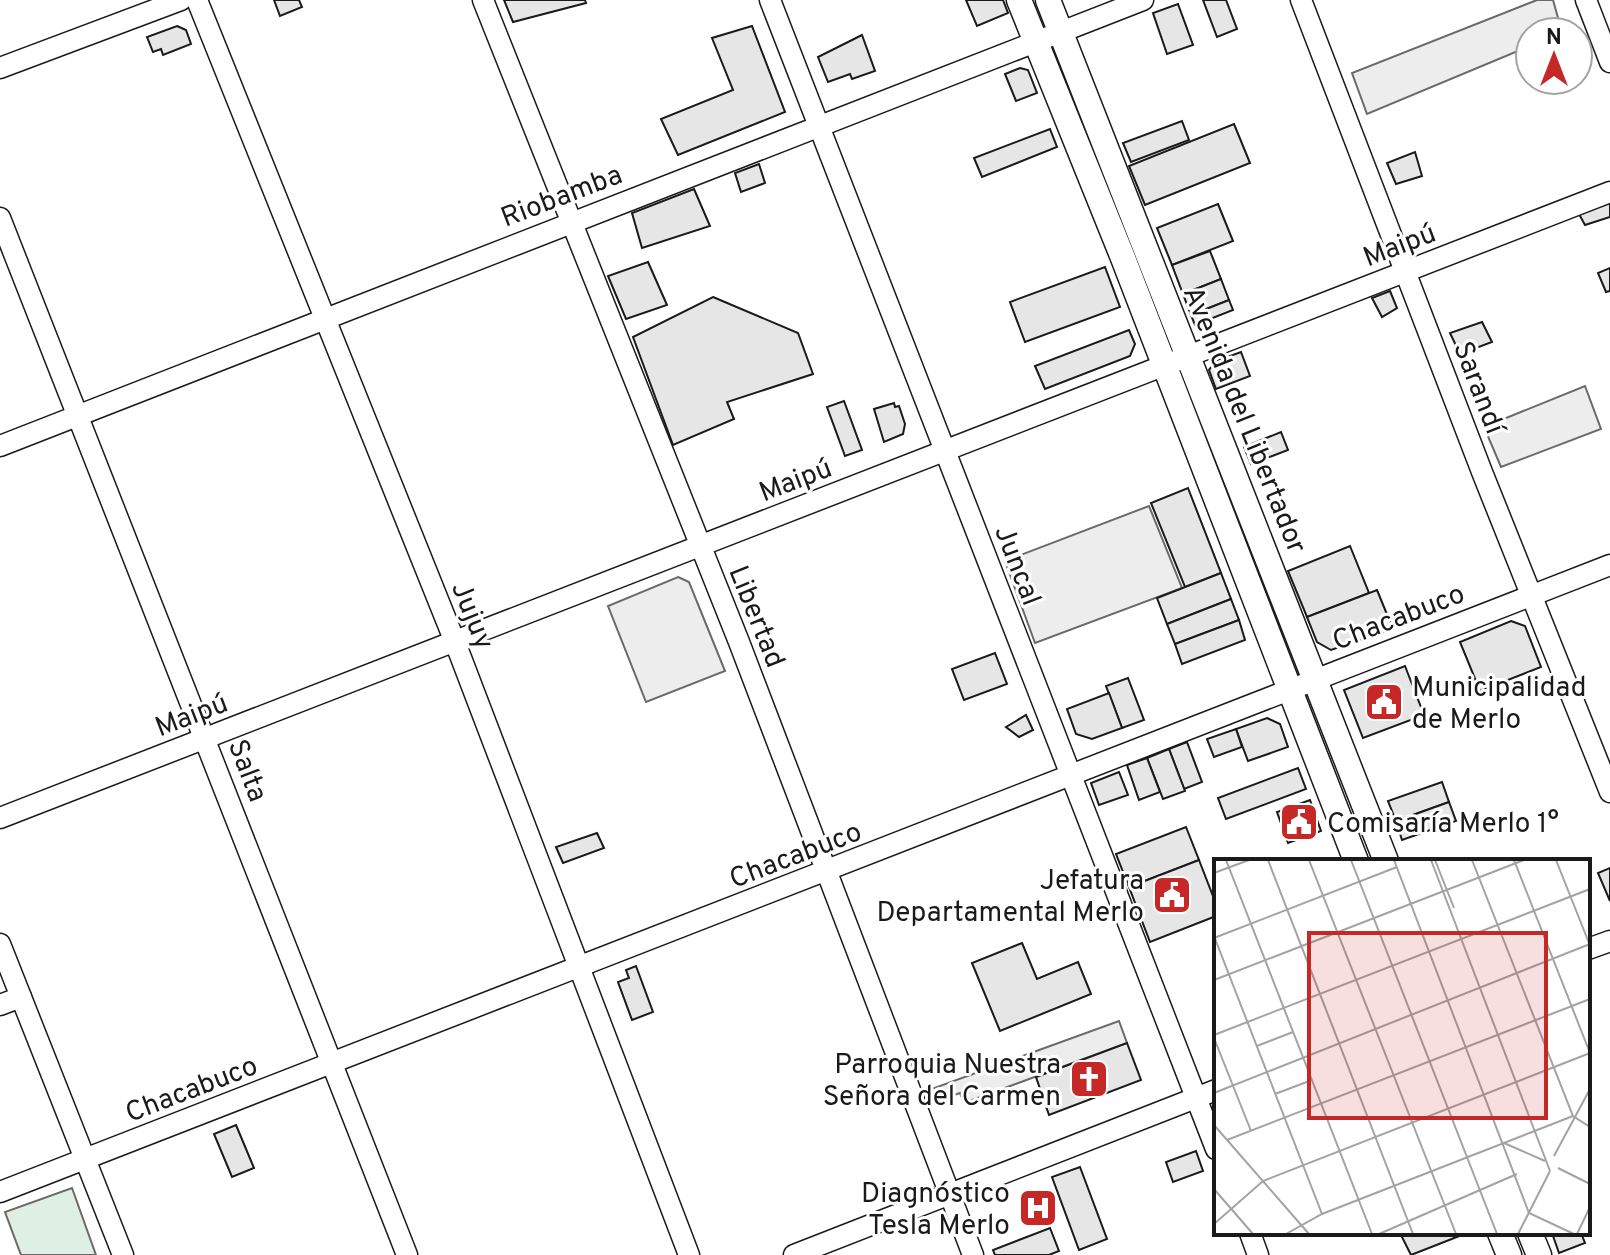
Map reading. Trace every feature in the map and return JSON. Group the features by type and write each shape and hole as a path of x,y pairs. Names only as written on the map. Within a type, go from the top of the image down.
{"main road":[{"name":"Avenida del Libertador","path":"1019,0 1355,859"},
{"name":"Avenida del Libertador","path":"1048,0 1385,859"},
{"path":"1501,1235 1509,1255"},
{"path":"1531,1235 1539,1255"}],"street":[{"path":"0,68 181,0"},
{"name":"Jujuy","path":"197,0 455,642 689,1255"},
{"name":"Libertad","path":"483,0 573,220 973,1255"},
{"name":"Juncal","path":"770,0 1214,1144"},
{"name":"Riobamba","path":"0,446 819,123 1143,0"},
{"name":"Sarandí","path":"1301,0 1482,472 1534,594 1610,792"},
{"path":"1586,0 1610,62"},
{"name":"Maipú","path":"0,818 1610,192"},
{"name":"Salta","path":"0,218 207,738 407,1255"},
{"name":"Chacabuco","path":"0,1192 1610,565"},
{"path":"1590,948 1610,941"},
{"path":"0,944 123,1255"},
{"path":"0,1005 21,997"},
{"path":"794,1255 1214,1091"},
{"path":"1251,1235 1258,1255"}],"green space":[{"path":"72,1188 96,1255 21,1255 5,1212"}],"shaded area":[{"path":"1537,0 1553,0 1558,16 1514,16 1514,53 1367,114 1352,73"},
{"path":"1585,386 1601,429 1501,467 1484,427"},
{"path":"1149,506 1182,588 1035,643 1005,561"},
{"path":"678,577 689,582 725,671 646,702 608,606"},
{"path":"1119,1021 1127,1043 964,1103 960,1093 931,1103 926,1091"}],"building":[{"path":"274,0 299,0 302,7 280,16"},
{"path":"504,0 585,0 586,3 513,22"},
{"path":"966,0 1003,0 1008,13 977,26"},
{"path":"1203,0 1226,0 1237,29 1217,37"},
{"path":"1178,4 1193,45 1167,54 1153,13"},
{"path":"177,26 186,30 191,44 163,55 161,49 153,52 147,37"},
{"path":"752,26 785,112 678,155 661,119 733,90 712,38"},
{"path":"862,35 875,71 852,79 850,74 828,82 818,57"},
{"path":"1020,68 1028,70 1037,93 1016,101 1005,74"},
{"path":"1182,121 1189,140 1131,162 1123,143"},
{"path":"1234,124 1250,163 1145,205 1129,166"},
{"path":"1050,129 1057,147 982,177 974,158"},
{"path":"1415,152 1422,176 1396,184 1387,163"},
{"path":"759,164 765,183 741,192 735,173"},
{"path":"694,189 710,226 642,248 632,213"},
{"path":"1610,203 1610,217 1585,225 1579,214"},
{"path":"1218,204 1233,241 1172,265 1157,228"},
{"path":"1210,251 1221,279 1183,294 1172,265"},
{"path":"648,262 667,305 626,319 608,276"},
{"path":"1105,267 1120,307 1025,342 1010,302"},
{"path":"1610,268 1610,291 1606,292 1598,273"},
{"path":"1221,279 1229,300 1191,315 1183,294"},
{"path":"1390,291 1397,308 1382,317 1372,298"},
{"path":"713,297 798,333 813,374 727,402 734,419 673,445 633,337"},
{"path":"1229,300 1233,310 1195,325 1191,315"},
{"path":"1482,322 1492,342 1460,354 1450,333"},
{"path":"1129,330 1135,344 1130,356 1045,389 1035,366"},
{"path":"1241,352 1250,376 1216,389 1209,370 1216,361"},
{"path":"844,401 862,450 845,456 827,407"},
{"path":"894,403 895,407 899,406 905,424 903,434 884,442 874,409"},
{"path":"1281,432 1288,450 1251,464 1244,447"},
{"path":"1188,488 1221,573 1185,587 1151,503"},
{"path":"1350,546 1369,593 1307,617 1288,571"},
{"path":"1221,573 1231,599 1167,624 1157,598"},
{"path":"1377,590 1393,629 1331,650 1317,642 1307,617"},
{"path":"1231,599 1239,620 1175,644 1167,624"},
{"path":"1239,620 1245,640 1182,664 1175,644"},
{"path":"1511,621 1525,626 1541,667 1480,691 1460,642"},
{"path":"995,653 1007,684 964,700 952,669"},
{"name":"Municipalidad de Merlo","path":"1405,666 1424,715 1363,738 1344,690"},
{"path":"1128,678 1144,720 1122,728 1106,686"},
{"path":"1109,693 1122,728 1092,739 1076,734 1067,709"},
{"path":"1026,715 1033,730 1019,737 1006,727"},
{"path":"1267,718 1280,724 1288,747 1248,761 1236,729"},
{"path":"1236,729 1242,747 1214,757 1207,739"},
{"path":"1187,742 1202,782 1184,789 1169,749"},
{"path":"1169,749 1185,791 1163,799 1147,758"},
{"path":"1147,758 1160,792 1139,800 1127,765"},
{"path":"1298,768 1306,789 1226,819 1218,798"},
{"path":"1119,772 1128,795 1099,805 1091,783"},
{"path":"1442,782 1449,802 1396,821 1388,801"},
{"name":"Comisaría Merlo 1°","path":"1310,800 1321,831 1288,843 1277,812"},
{"path":"1449,802 1456,821 1402,840 1396,821"},
{"path":"1186,827 1199,860 1129,887 1116,854"},
{"path":"597,833 604,848 563,863 556,847"},
{"name":"Jefatura Departamental Merlo","path":"1199,860 1214,899 1214,917 1150,942 1129,887"},
{"path":"1610,868 1610,901 1598,873"},
{"path":"1022,943 1037,979 1078,962 1091,994 1000,1031 972,963"},
{"path":"636,966 653,1012 632,1020 618,982 629,978 626,970"},
{"name":"Parroquia Nuestra Señora del Carmen","path":"1127,1043 1141,1080 1049,1115 1036,1077"},
{"path":"236,1125 254,1168 232,1177 214,1134"},
{"path":"1196,1151 1203,1171 1173,1182 1166,1162"},
{"path":"1080,1167 1107,1239 1079,1250 1052,1177"},
{"path":"1050,1228 1059,1251 1049,1255 995,1255 993,1250"},
{"path":"1401,1235 1462,1235 1411,1255"},
{"path":"1553,1235 1582,1235 1585,1243 1559,1253"}],"place":[{"name":"Municipalidad de Merlo","path":"1384,702"},
{"name":"Comisaría Merlo 1°","path":"1299,822"},
{"name":"Jefatura Departamental Merlo","path":"1172,895"},
{"name":"Parroquia Nuestra Señora del Carmen","path":"1089,1079"},
{"name":"Diagnóstico Tesla Merlo","path":"1038,1208"}]}
